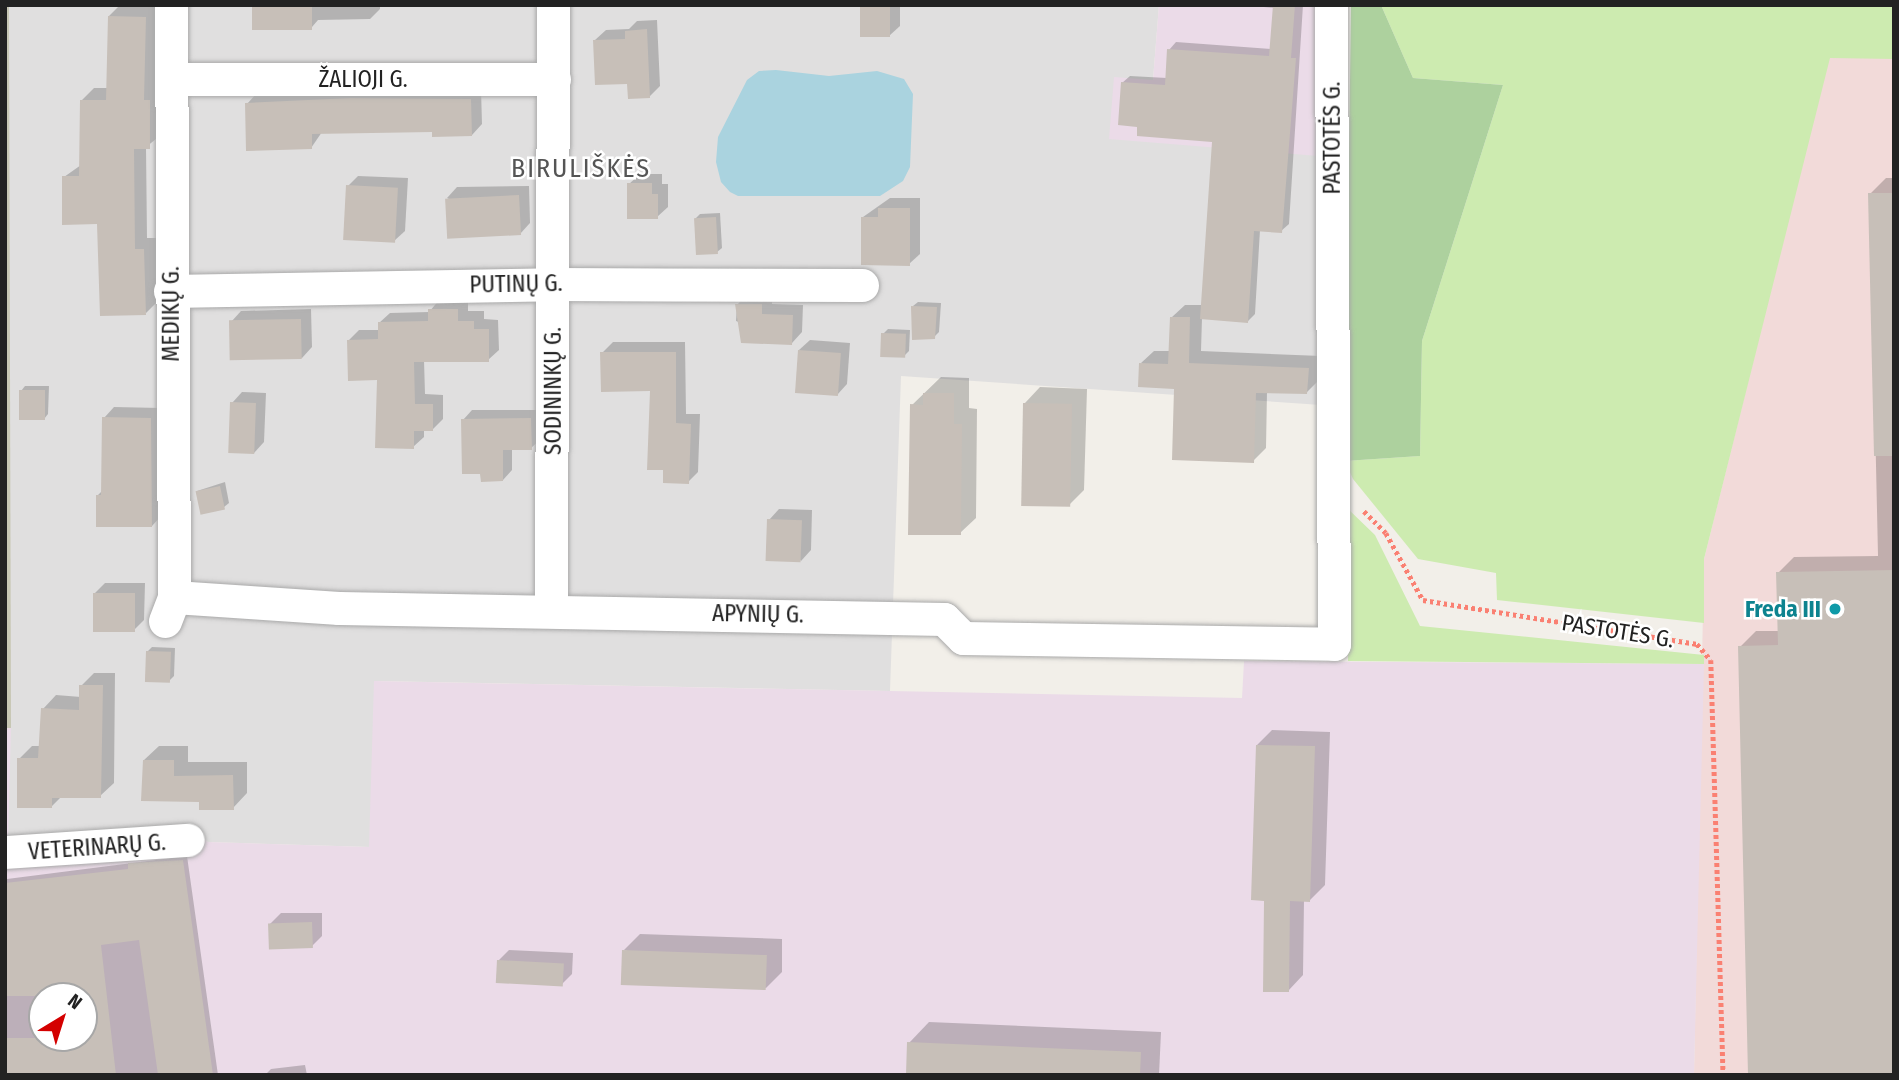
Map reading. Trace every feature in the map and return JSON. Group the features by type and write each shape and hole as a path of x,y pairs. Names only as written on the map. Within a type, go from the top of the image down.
{"street":[{"name":"MEDIKŲ G.","path":"169,609 171,5"},
{"name":"SODININKŲ G.","path":"551,609 553,5"},
{"name":"PASTOTĖS G.","path":"1331,5 1334,644"},
{"name":"ŽALIOJI G.","path":"172,79 554,79"},
{"name":"PUTINŲ G.","path":"170,290 553,284 862,285"},
{"name":"APYNIŲ G.","path":"169,609 551,609 944,619 963,638 1334,644"},
{"name":"VETERINARŲ G.","path":"5,852 188,841"}],"path":[{"name":"PASTOTĖS G.","path":"1333,480 1386,533 1423,600 1697,644 1712,660 1723,1075"}],"shaded area":[{"path":"5,5 9,5 11,728 5,728"},
{"path":"9,5 1159,5 1153,80 1318,156 1321,405 901,376 890,691 375,681 370,847 208,842 184,824 8,842"},
{"path":"1159,5 1317,5 1318,156 1109,139 1114,77 1153,80"},
{"path":"1842,5 1894,5 1894,1075 1694,1075 1704,559"},
{"path":"1244,661 1704,664 1694,1075 5,1075 5,728 11,728 8,842 184,824 208,842 369,847 374,681 1242,698"}],"green space":[{"path":"1351,5 1381,5 1413,78 1503,85 1422,341 1420,456 1345,461"},
{"path":"1381,5 1894,5 1894,59 1830,58 1704,559 1704,623 1497,600 1496,573 1418,559 1353,479 1345,461 1420,456 1422,341 1503,85 1413,78"},
{"path":"1347,508 1375,535 1420,626 1704,655 1704,664 1348,661"}],"water":[{"path":"776,70 829,76 877,71 904,79 913,94 910,167 903,181 880,196 738,196 730,192 721,182 716,162 718,137 747,80 759,71"}],"building":[{"path":"252,5 312,5 312,30 252,30"},
{"path":"860,5 890,5 890,37 860,37"},
{"path":"1273,5 1295,5 1291,58 1296,58 1282,233 1254,231 1248,323 1200,319 1212,142 1137,136 1137,127 1118,125 1121,82 1165,85 1167,49 1269,56"},
{"path":"108,16 146,17 144,100 150,100 150,149 134,149 135,249 144,249 146,315 100,316 97,224 62,225 62,176 79,176 80,100 106,100"},
{"path":"647,29 650,98 628,99 627,84 595,85 593,40 625,39 625,31"},
{"path":"351,98 471,99 472,136 432,137 432,132 312,134 312,149 246,151 245,103"},
{"path":"627,183 652,183 652,194 658,194 658,219 627,219"},
{"path":"346,185 398,188 395,243 343,240"},
{"path":"1868,193 1894,193 1894,456 1874,456"},
{"path":"519,195 521,235 447,239 445,199"},
{"path":"878,208 910,208 910,266 861,265 861,217 878,217"},
{"path":"716,217 718,254 696,255 694,218"},
{"path":"735,304 762,304 762,314 793,315 792,345 741,343"},
{"path":"911,306 937,307 935,339 912,340"},
{"path":"428,309 458,309 458,321 474,321 474,329 489,329 489,362 414,362 415,404 433,404 433,431 414,431 414,449 375,448 377,380 348,381 347,340 378,339 378,322 428,321"},
{"path":"1170,317 1190,317 1189,363 1309,368 1307,394 1256,393 1254,463 1172,460 1174,389 1138,387 1139,363 1168,364"},
{"path":"301,319 302,359 230,360 229,320"},
{"path":"881,333 906,334 905,358 880,357"},
{"path":"798,350 841,353 838,396 795,393"},
{"path":"600,352 676,352 676,423 691,424 689,484 663,483 663,470 647,470 650,391 601,392"},
{"path":"19,390 45,390 45,420 19,420"},
{"path":"923,393 954,393 954,424 962,424 961,535 908,535 910,404 923,405"},
{"path":"230,402 256,403 254,454 228,453"},
{"path":"1023,403 1072,404 1070,507 1021,506"},
{"path":"102,417 151,418 152,527 96,527 96,495 101,495"},
{"path":"531,418 532,450 503,450 503,481 481,482 480,474 462,474 461,419"},
{"path":"220,486 225,509 201,515 196,491"},
{"path":"767,519 802,520 801,562 766,561"},
{"name":"Freda III","path":"1894,570 1894,1075 1748,1075 1738,646 1778,645 1776,572"},
{"path":"93,593 135,593 135,632 93,632"},
{"path":"146,651 171,652 170,683 145,682"},
{"path":"79,685 103,685 101,798 52,798 52,808 17,808 17,758 38,758 41,708 79,710"},
{"path":"1256,745 1315,746 1310,902 1290,901 1289,992 1263,992 1264,901 1251,900"},
{"path":"143,760 174,760 174,776 233,775 234,810 199,810 199,802 141,801"},
{"path":"183,860 213,1075 158,1075 139,940 101,945 116,1075 5,1075 5,1038 28,1038 28,1052 98,1052 98,982 28,982 28,996 5,996 5,883 128,869 128,863"},
{"path":"312,922 313,948 269,950 268,924"},
{"path":"622,950 767,955 766,990 621,985"},
{"path":"497,960 564,964 563,986 496,983"},
{"path":"907,1042 1141,1052 1140,1075 906,1075"}],"place":[{"name":"Freda III","path":"1835,609"}],"district":[{"name":"BIRULIŠKĖS","path":"581,169"}]}
